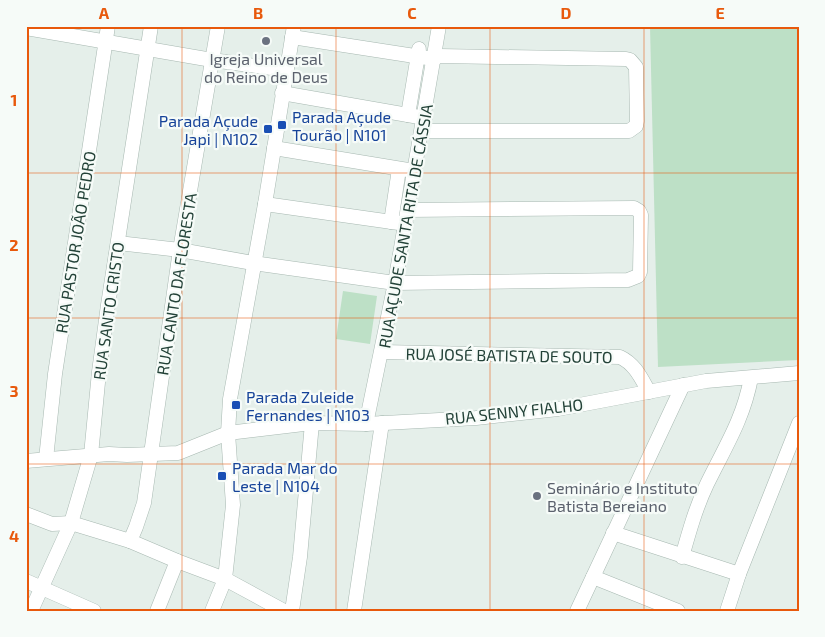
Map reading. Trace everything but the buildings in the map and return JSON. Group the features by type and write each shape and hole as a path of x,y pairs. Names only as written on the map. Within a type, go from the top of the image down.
{"street":[{"name":"RUA PASTOR JOÃO PEDRO","path":"46,459 55,374 108,26"},
{"name":"RUA SANTO CRISTO","path":"32,611 71,523 91,455 99,372 151,26"},
{"name":"RUA CANTO DA FLORESTA","path":"130,541 144,503 180,250 218,26"},
{"name":"RUA AÇUDE SANTA RITA DE CÁSSIA","path":"366,424 395,283 436,55 439,26"},
{"path":"26,28 212,60 286,70"},
{"path":"212,611 225,579 233,505 228,433 230,398 265,204 282,93 293,30 436,55 626,58 634,63 636,67 637,121 636,126 629,132 424,124 408,115 282,93"},
{"path":"408,115 418,52"},
{"path":"274,148 414,171"},
{"path":"392,222 399,169"},
{"path":"118,243 180,250 253,264 395,283 628,280 634,279 640,272 641,215 634,208 407,217 392,222 265,204"},
{"name":"RUA JOSÉ BATISTA DE SOUTO","path":"382,352 620,357 634,367 649,392"},
{"name":"RUA SENNY FIALHO","path":"26,461 91,455 178,453 228,433 312,423 366,424 476,418 558,409 683,385 799,373"},
{"path":"682,557 695,514 740,418 751,378"},
{"path":"576,611 683,385"},
{"path":"292,611 300,557 312,423"},
{"path":"354,611 382,423"},
{"path":"727,611 739,574 799,424"},
{"path":"26,514 52,524 71,523 130,541 225,579 284,611"},
{"path":"613,533 739,574"},
{"path":"157,611 177,561"},
{"path":"593,577 678,611"},
{"path":"26,581 94,611"}],"green space":[{"path":"650,26 799,26 799,360 658,367"},
{"path":"343,291 377,296 370,344 336,339"}],"place":[{"name":"Igreja Universal do Reino de Deus","path":"266,41"},
{"name":"Parada Açude Tourão | N101","path":"282,125"},
{"name":"Parada Açude Japi | N102","path":"268,129"},
{"name":"Parada Zuleide Fernandes | N103","path":"236,405"},
{"name":"Parada Mar do Leste | N104","path":"222,476"},
{"name":"Seminário e Instituto Batista Bereiano","path":"537,496"}]}
